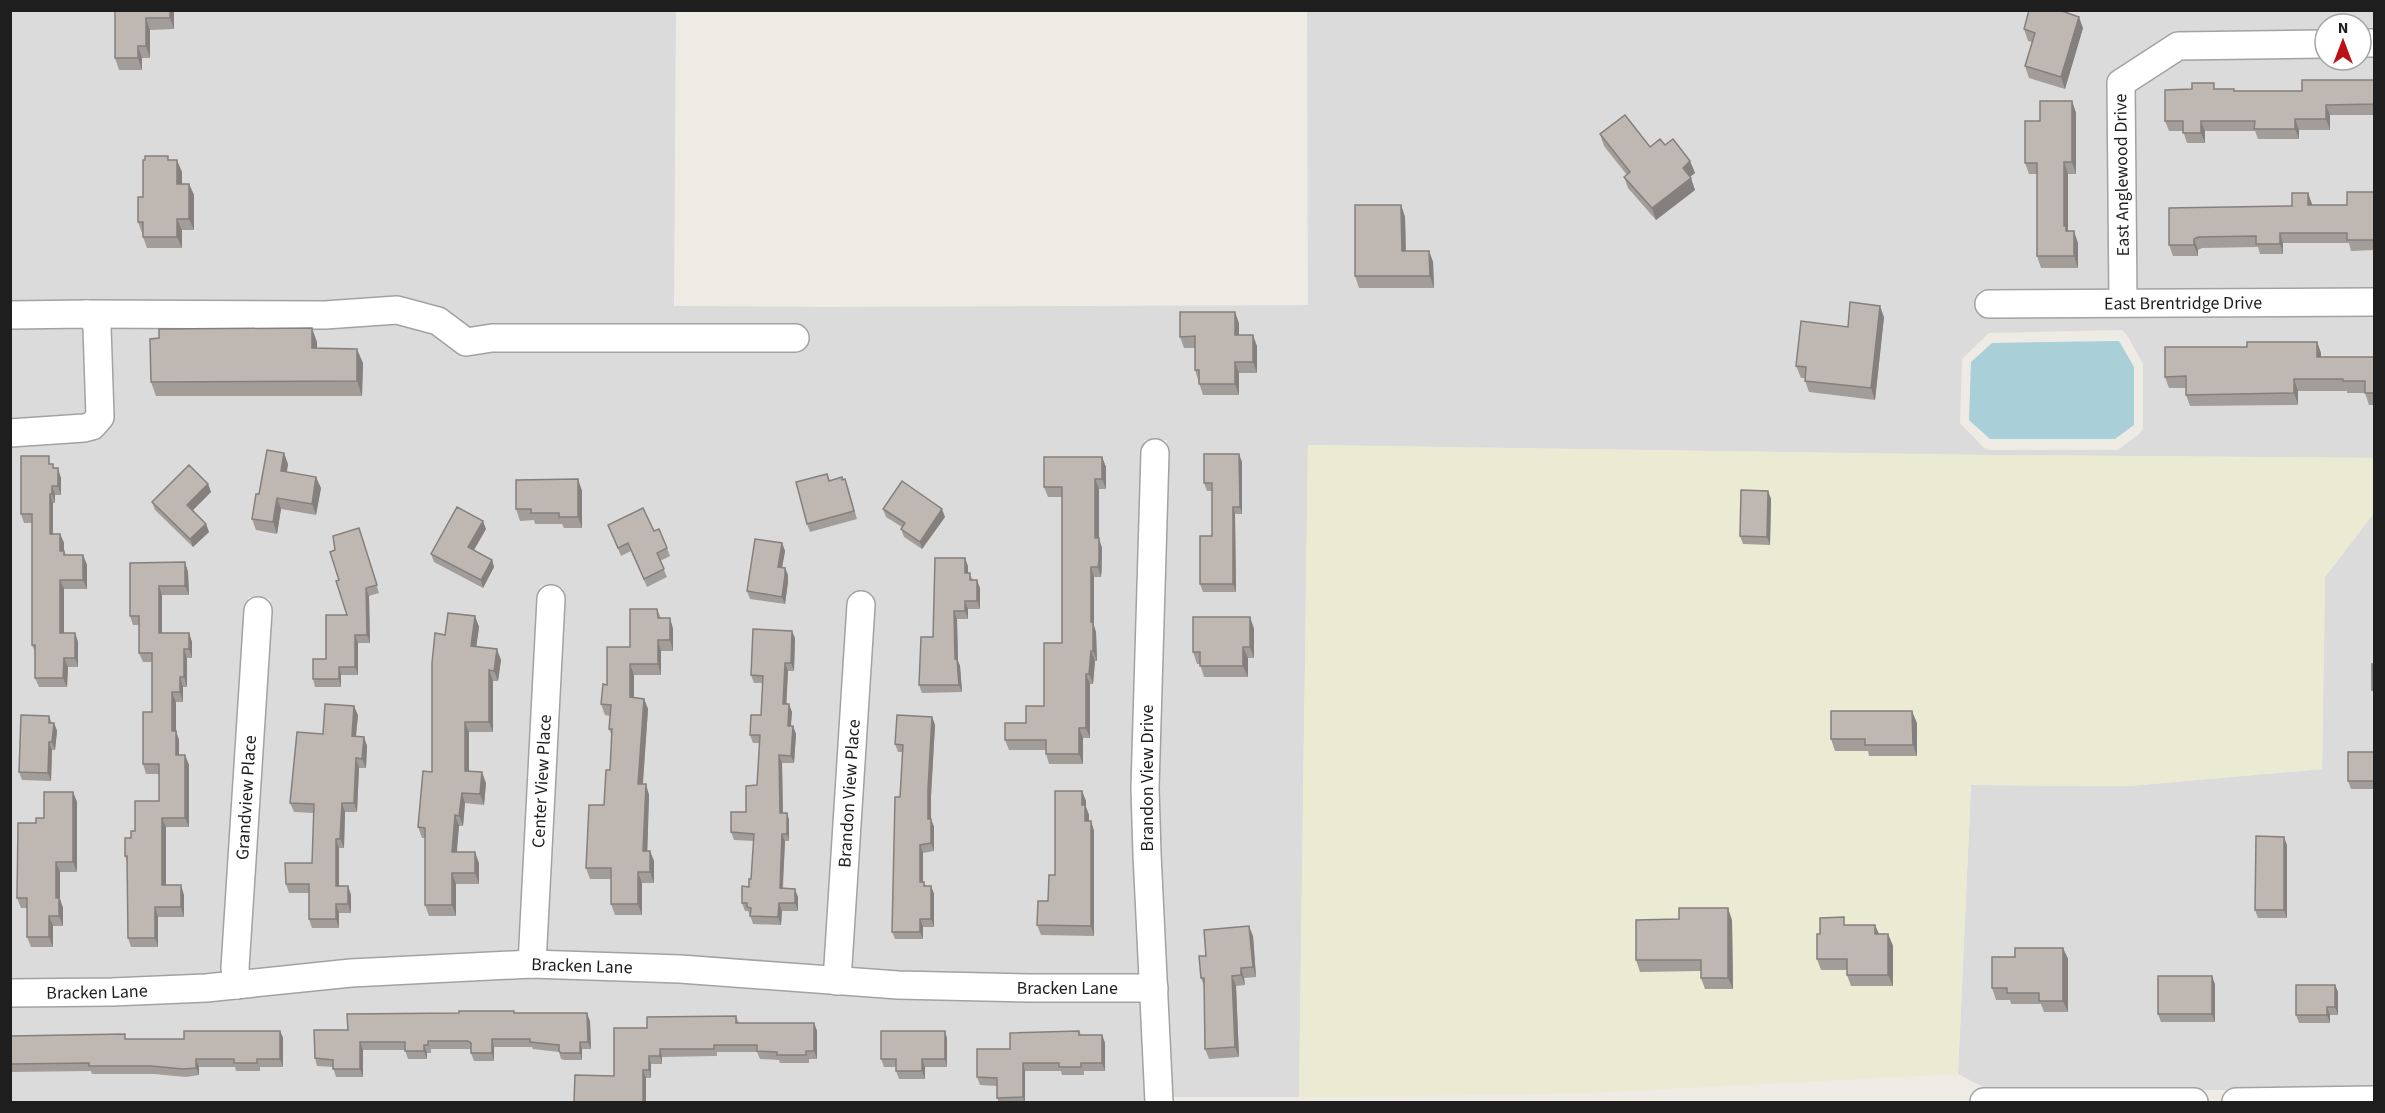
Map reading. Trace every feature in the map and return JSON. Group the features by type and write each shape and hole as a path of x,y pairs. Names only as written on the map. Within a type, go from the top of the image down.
{"street":[{"name":"East Anglewood Drive","path":"2123,302 2121,83 2178,46 2313,44"},
{"name":"East Brentridge Drive","path":"1989,304 2374,302"},
{"path":"21,315 314,315 397,310 438,321 466,342 492,338 795,338"},
{"path":"22,431 84,428 92,426 100,417 97,327 94,319 87,314"},
{"name":"Brandon View Drive","path":"1155,453 1145,755 1146,843 1159,1102"},
{"name":"Center View Place","path":"532,964 551,599"},
{"name":"Brandon View Place","path":"837,981 861,605"},
{"name":"Grandview Place","path":"237,985 234,968 258,610"},
{"name":"Bracken Lane","path":"10,993 112,992 237,985 351,973 532,964 680,969 837,981 976,988 1154,988"},
{"path":"2236,1102 2374,1100"},
{"path":"1984,1102 2194,1102"}],"shaded area":[{"path":"10,11 676,11 674,306 824,307 1308,305 1307,11 2374,11 2374,30 2373,12 2313,12 2313,33 2115,72 2112,289 1978,291 1978,316 2374,315 2374,458 1308,445 1299,1097 1170,1097 1157,788 1167,440 1144,440 1134,755 1142,975 976,975 849,969 873,594 851,592 826,968 681,956 544,951 563,588 540,586 521,951 247,971 271,599 248,597 224,973 112,980 11,980","holes":["2122,330 2143,364 2143,429 2118,450 1990,450 1984,448 1960,423 1962,359 1989,333"]},
{"path":"2374,56 2374,289 2135,289 2133,90 2181,59 2313,57 2313,72 2373,72"},
{"path":"2374,513 2374,1087 2224,1090 1989,1090 1958,1074 1971,785 2129,786 2322,769 2325,577"},
{"path":"532,977 609,978 741,985 898,998 1143,1000 1148,1102 11,1102 10,1006 227,1000 351,986"}],"green space":[{"path":"1308,445 2374,458 2374,513 2325,577 2322,769 2129,786 1971,785 1958,1074 1570,1094 1299,1097"}],"water":[{"path":"2119,341 2134,367 2134,425 2115,439 1990,439 1969,420 1971,362 1992,343"}],"building":[{"path":"115,10 170,10 170,18 146,18 146,46 138,46 138,58 115,58"},
{"path":"2029,10 2059,10 2079,17 2061,77 2025,66 2035,33 2024,29"},
{"path":"2302,80 2374,80 2374,104 2326,105 2326,119 2295,119 2295,129 2254,129 2255,121 2201,121 2201,133 2183,133 2183,121 2165,121 2165,90 2192,89 2192,83 2214,83 2214,89 2234,89 2234,91 2302,91"},
{"path":"2040,101 2072,101 2072,162 2064,162 2064,226 2066,226 2066,231 2074,231 2074,256 2037,256 2037,163 2025,163 2025,121 2040,121"},
{"path":"1625,115 1650,147 1660,139 1665,145 1673,139 1690,161 1683,168 1691,178 1652,208 1624,177 1630,172 1600,134"},
{"path":"145,156 168,156 168,160 177,160 177,184 189,184 189,219 177,219 177,237 143,237 143,222 138,222 138,197 143,197 143,160"},
{"path":"2347,192 2374,192 2374,240 2347,240 2347,233 2280,233 2280,244 2256,244 2256,236 2198,237 2194,239 2194,245 2169,245 2169,208 2292,206 2292,193 2308,193 2308,205 2347,205"},
{"path":"1355,205 1401,205 1402,251 1429,251 1430,276 1355,276"},
{"path":"1850,302 1880,306 1871,388 1805,381 1806,367 1796,366 1801,321 1848,327"},
{"path":"1180,312 1235,312 1235,335 1253,335 1253,362 1235,362 1235,384 1199,384 1199,370 1195,370 1195,336 1180,337"},
{"path":"312,328 312,348 357,349 357,381 151,382 150,339 159,338 159,329"},
{"path":"2247,342 2317,342 2317,357 2374,357 2374,393 2365,393 2365,381 2294,379 2294,393 2186,395 2186,376 2165,377 2165,347 2247,347"},
{"path":"267,450 284,453 281,471 316,477 312,504 277,498 273,522 252,519"},
{"path":"1204,454 1239,454 1240,507 1233,507 1233,584 1200,584 1200,536 1212,536 1212,483 1204,483"},
{"path":"21,456 49,456 49,464 53,464 53,468 58,468 58,486 52,486 52,494 50,494 50,534 60,534 60,551 64,551 64,555 83,555 83,580 60,580 60,633 75,633 75,658 64,658 63,678 35,678 35,645 32,645 32,514 21,514"},
{"path":"1044,457 1102,457 1102,479 1095,479 1095,538 1099,538 1099,560 1098,567 1091,567 1093,651 1091,651 1089,674 1086,674 1086,728 1079,728 1079,754 1046,754 1046,740 1005,740 1005,723 1026,723 1026,706 1044,706 1044,643 1062,643 1062,487 1044,487"},
{"path":"189,465 208,484 187,505 206,524 190,539 152,502"},
{"path":"827,474 829,481 842,477 842,480 845,479 854,511 807,524 796,482"},
{"path":"578,479 578,517 559,517 559,513 531,513 531,509 516,509 516,480"},
{"path":"902,481 942,509 920,542 901,529 905,523 883,509"},
{"path":"1741,490 1768,491 1767,537 1740,536"},
{"path":"457,507 483,521 468,547 492,560 481,580 431,554"},
{"path":"643,508 654,531 659,529 667,548 657,553 664,569 644,579 628,543 618,548 608,525"},
{"path":"359,528 377,585 366,588 367,635 355,635 355,667 339,667 339,679 313,679 313,659 326,659 326,615 347,615 330,552 335,550 333,536"},
{"path":"755,539 782,543 778,567 785,568 782,597 747,591"},
{"path":"935,558 965,558 965,573 970,573 970,580 977,580 977,601 965,601 965,611 954,611 955,659 957,659 959,685 919,685 921,637 933,637"},
{"path":"185,562 185,586 159,586 159,633 189,633 189,649 184,649 184,677 180,677 180,692 172,692 172,731 176,731 176,755 185,755 185,818 162,818 162,885 181,885 181,907 155,907 155,938 128,938 125,838 131,838 131,831 135,831 135,801 159,801 159,764 143,764 143,712 152,712 152,653 139,653 139,616 130,616 130,563"},
{"path":"630,609 657,609 658,618 670,618 670,640 658,640 658,664 630,664 630,697 644,699 638,784 646,784 643,851 650,851 650,872 638,872 638,904 611,904 611,868 586,868 589,805 604,805 606,770 610,770 611,705 601,704 603,684 607,685 607,647 630,647"},
{"path":"448,613 475,616 471,646 497,649 494,671 489,670 489,722 465,722 465,771 482,772 480,794 462,793 459,816 455,815 452,852 475,852 475,873 452,873 452,905 425,905 425,828 418,827 423,771 432,772 432,663 435,633 445,635"},
{"path":"1193,617 1250,617 1250,647 1243,647 1243,666 1200,666 1200,652 1193,652"},
{"path":"753,629 792,631 791,663 785,663 783,704 789,704 788,726 793,726 791,756 779,755 780,813 787,813 787,834 782,834 780,888 795,889 795,903 779,903 778,917 750,916 751,908 747,907 747,903 742,903 742,886 749,887 749,879 751,879 754,834 731,832 731,812 746,812 746,786 757,785 760,735 750,735 751,715 761,715 763,676 751,675"},
{"path":"2372,664 2374,664 2374,690 2372,690"},
{"path":"325,704 354,706 352,736 364,737 362,759 356,758 354,803 342,803 340,839 336,839 336,886 348,886 348,904 336,904 336,919 309,919 309,884 286,884 285,863 312,863 314,804 290,803 297,732 323,734"},
{"path":"1831,711 1912,711 1913,745 1865,745 1865,739 1831,739"},
{"path":"21,715 49,716 49,723 54,723 52,742 49,742 48,773 19,772"},
{"path":"897,715 932,717 928,789 931,843 920,845 920,882 924,882 924,886 931,886 931,919 920,919 920,932 892,932 895,797 900,797 903,745 895,744"},
{"path":"2348,752 2374,752 2374,781 2348,781"},
{"path":"1055,791 1082,791 1085,821 1091,821 1091,926 1037,925 1038,901 1048,901 1049,875 1055,875"},
{"path":"44,792 73,792 73,862 56,862 56,898 59,898 59,916 49,916 49,937 27,937 27,898 17,898 18,823 36,823 36,818 44,818"},
{"path":"2256,836 2284,837 2284,910 2255,910"},
{"path":"1679,908 1728,908 1728,978 1701,978 1701,960 1636,960 1636,920 1679,919"},
{"path":"1844,917 1844,925 1875,925 1875,934 1888,934 1888,975 1847,975 1847,959 1817,959 1817,934 1820,934 1820,918"},
{"path":"1249,926 1253,967 1241,968 1241,975 1232,976 1235,1047 1205,1049 1204,978 1201,978 1199,956 1206,956 1204,930"},
{"path":"2015,948 2063,948 2063,1001 2039,1001 2039,993 2007,993 2007,988 1992,988 1992,957 2015,957"},
{"path":"2158,976 2212,976 2212,1014 2158,1014"},
{"path":"2296,985 2335,985 2335,1007 2327,1007 2327,1015 2296,1015"},
{"path":"459,1011 587,1013 588,1042 580,1042 580,1053 561,1053 559,1045 530,1042 530,1039 492,1039 492,1053 471,1053 471,1043 468,1041 428,1041 428,1045 424,1045 424,1051 405,1051 405,1042 360,1042 360,1069 333,1069 333,1060 315,1058 314,1030 348,1030 347,1014 459,1013"},
{"path":"736,1016 736,1023 814,1023 814,1051 806,1051 806,1055 777,1055 777,1052 757,1051 757,1045 714,1045 714,1049 660,1049 660,1056 649,1056 649,1070 643,1070 643,1102 574,1102 575,1075 614,1076 614,1028 647,1028 647,1017"},
{"path":"184,1031 280,1031 280,1059 257,1059 257,1063 234,1063 234,1059 196,1059 196,1068 183,1069 151,1066 89,1066 89,1063 10,1064 10,1036 125,1034 125,1039 184,1039"},
{"path":"881,1031 945,1031 945,1059 922,1059 922,1071 896,1071 896,1059 881,1059"},
{"path":"1079,1031 1079,1035 1102,1035 1102,1063 1081,1063 1081,1067 1059,1067 1059,1063 1023,1063 1023,1097 997,1098 997,1078 977,1077 977,1049 1010,1049 1010,1033"}]}
